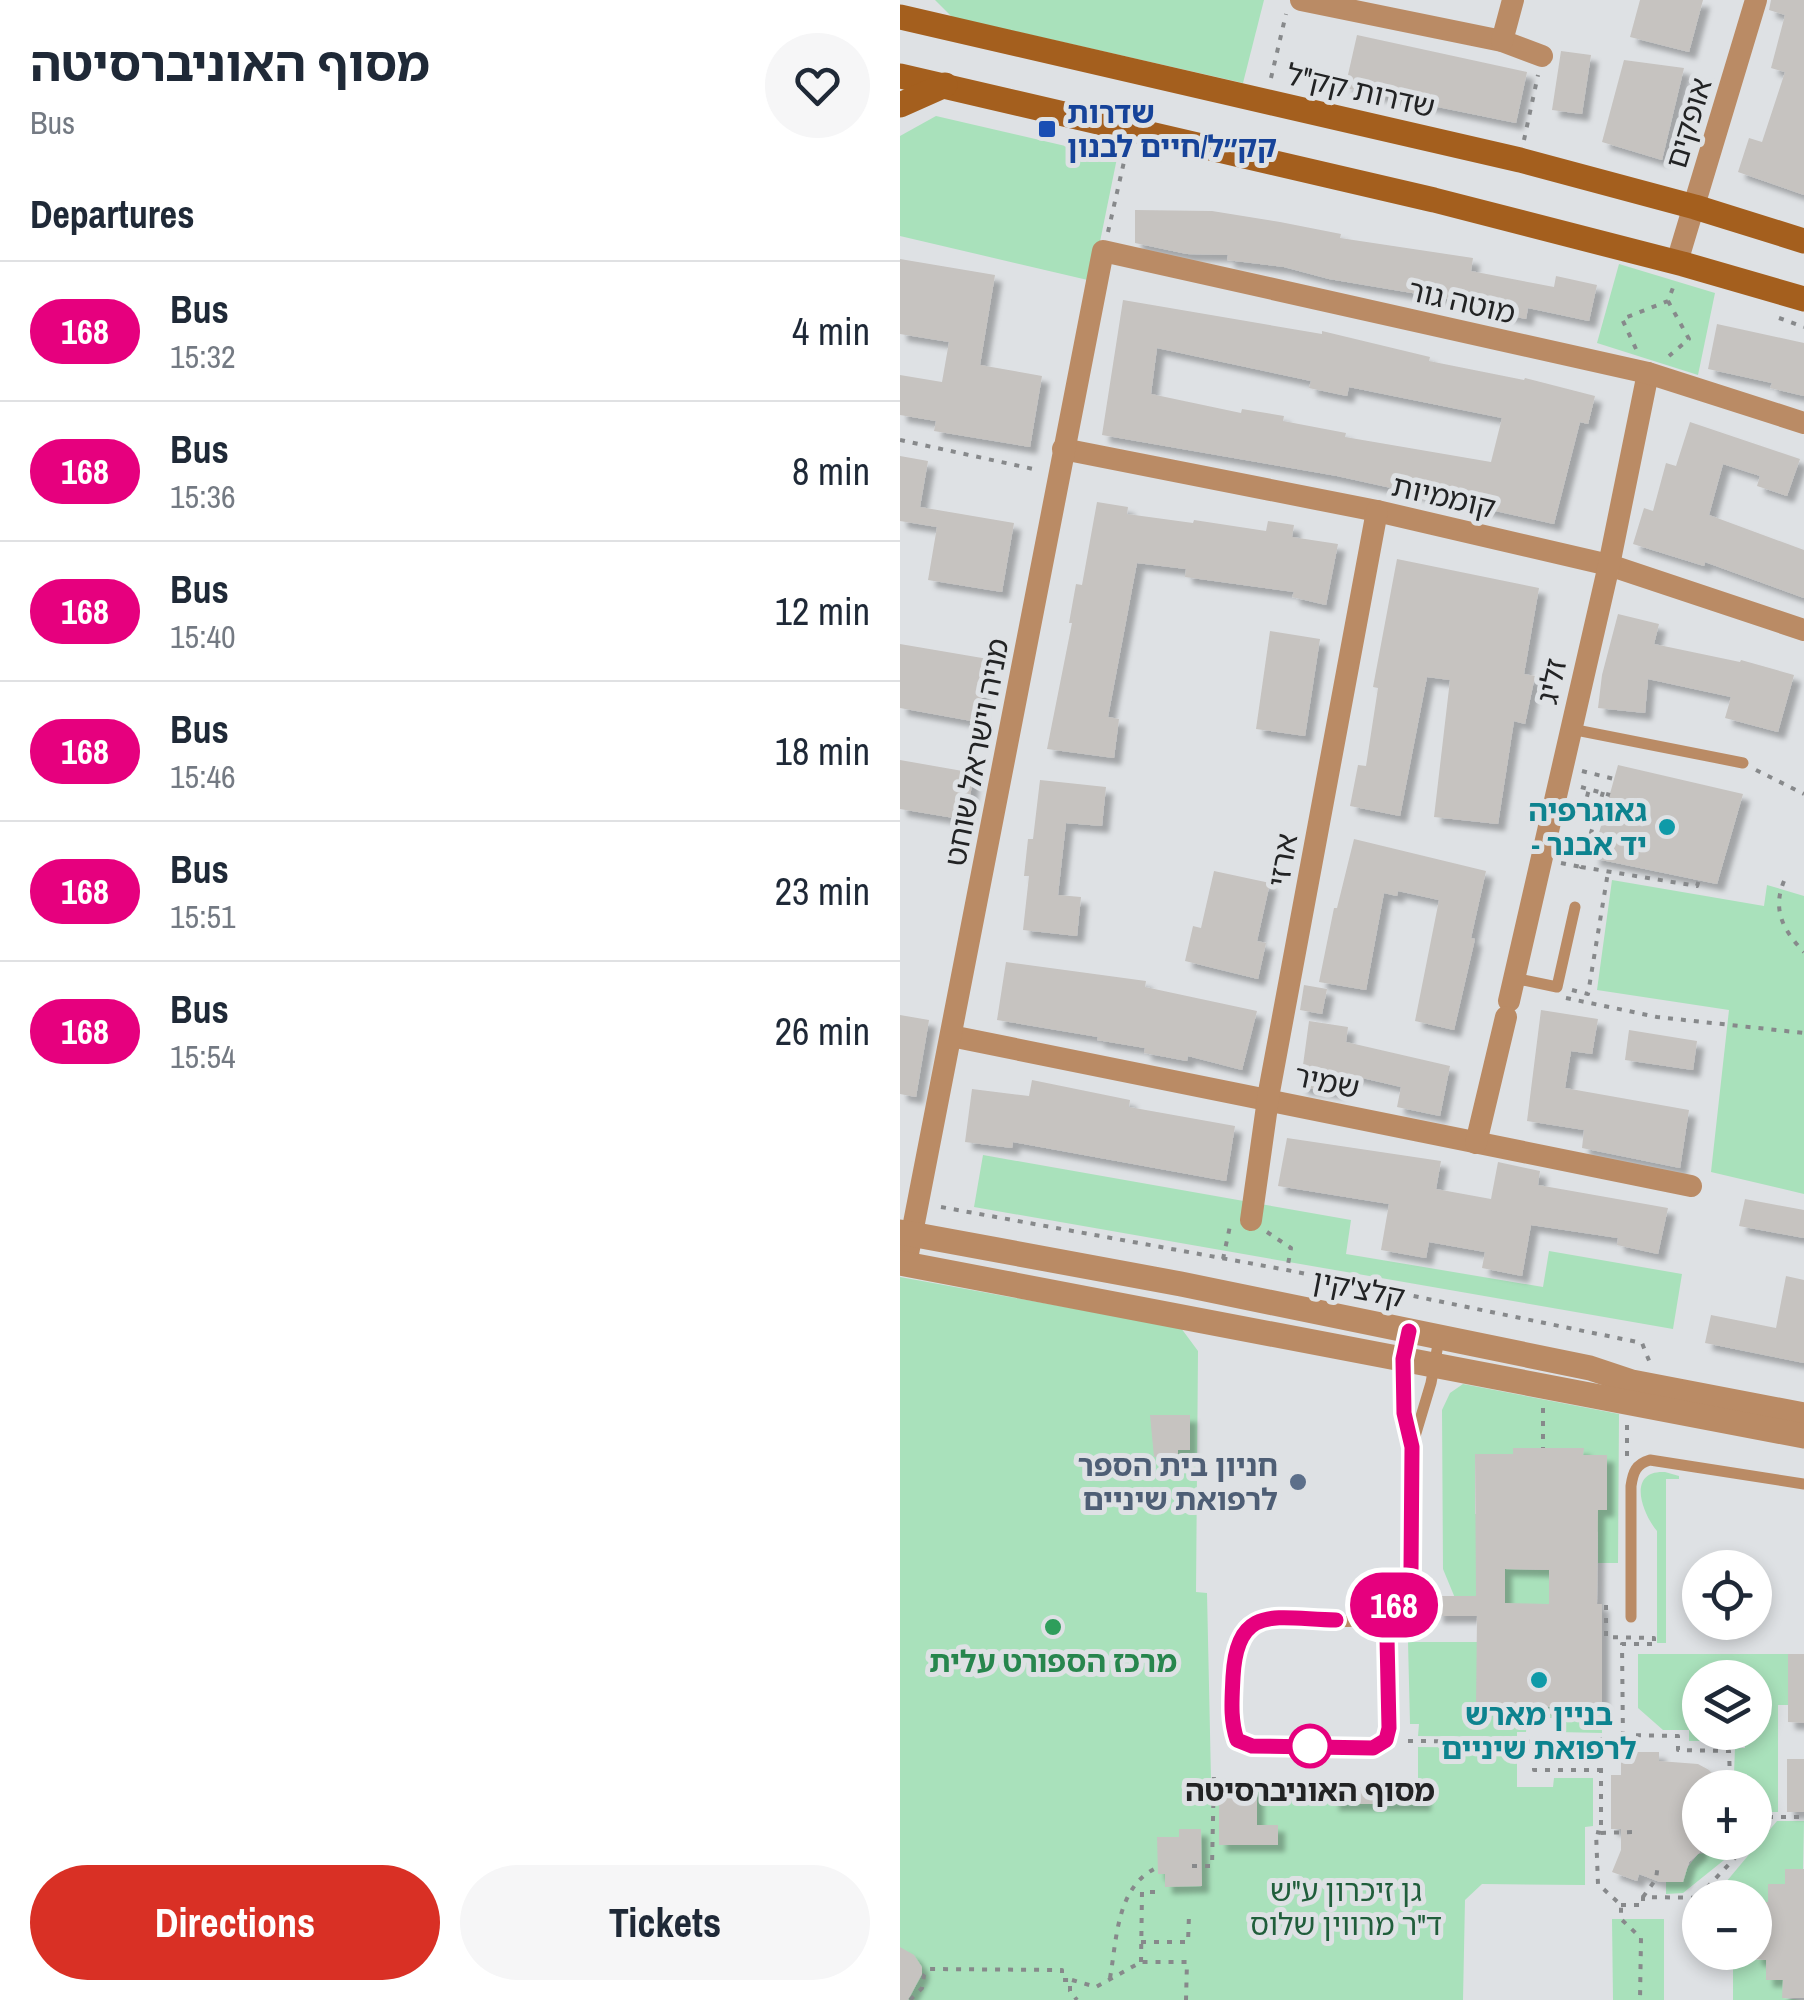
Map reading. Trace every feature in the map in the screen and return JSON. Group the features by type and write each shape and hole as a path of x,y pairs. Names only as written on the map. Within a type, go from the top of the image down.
{"main road":[{"path":"921,0 941,26"},
{"name":"שדרות קק\"ל","path":"900,17 1520,160 1804,241"},
{"path":"900,76 1434,200 1677,262 1804,300"},
{"path":"900,105 945,85"}],"street":[{"path":"1301,0 1502,41 1542,56"},
{"path":"1502,41 1513,0"},
{"name":"אופקים","path":"1677,262 1756,0"},
{"name":"מוטה גור","path":"1103,251 1648,373 1804,423"},
{"name":"מניה וישראל שוחט","path":"903,1263 906,1233 917,1202 951,1036 1103,251"},
{"name":"זליג","path":"1476,1143 1569,775 1571,730 1648,373"},
{"name":"קוממיות","path":"1063,449 1377,511 1609,564 1804,630"},
{"name":"ארזי","path":"1251,1220 1268,1099 1377,511"},
{"name":"שמיר","path":"951,1036 1690,1186"},
{"name":"קלצ'קין","path":"906,1233 1180,1284 1590,1368 1632,1382 1804,1415"},
{"name":"קלצ'קין","path":"903,1263 1804,1436"}],"lane":[{"path":"1571,730 1743,763"},
{"path":"1510,999 1556,991 1575,907"},
{"path":"1409,1331 1403,1359 1404,1413 1412,1447"},
{"path":"1368,1620 1381,1626 1387,1638 1386,1740 1373,1748 1252,1746 1237,1740 1231,1722 1234,1650 1240,1635 1252,1623 1271,1619 1368,1620 1397,1603 1408,1587 1412,1447 1439,1339"},
{"path":"1631,1617 1631,1486 1633,1472 1641,1462 1650,1460 1804,1484"}],"path":[{"path":"1265,102 1290,0"},
{"path":"1520,160 1542,56"},
{"path":"1103,251 1131,131"},
{"path":"1668,301 1690,340 1648,373 1622,319 1668,301"},
{"path":"900,440 1058,474"},
{"path":"1743,763 1804,794"},
{"path":"1569,775 1614,779"},
{"path":"1569,775 1590,789 1610,795"},
{"path":"1572,797 1569,808 1583,812 1590,789"},
{"path":"1603,792 1581,867 1697,886 1699,880"},
{"path":"1569,847 1586,851"},
{"path":"1556,991 1588,994 1608,872"},
{"path":"1784,881 1777,898 1783,924 1804,952"},
{"path":"1556,991 1657,1018 1804,1031"},
{"path":"917,1202 1287,1270 1642,1343 1654,1372"},
{"path":"1251,1220 1290,1248 1287,1270"},
{"path":"1542,1400 1543,1448"},
{"path":"1158,1462 1203,1461"},
{"path":"1601,1832 1601,1739 1623,1739 1622,1644 1654,1644"},
{"path":"1623,1735 1678,1736 1678,1750 1729,1750 1730,1770"},
{"path":"1408,1741 1601,1742"},
{"path":"1534,1742 1534,1770 1600,1770"},
{"path":"1192,1866 1212,1866 1214,1772"},
{"path":"1772,1817 1804,1817"},
{"path":"1635,1832 1596,1832 1598,1884 1621,1906 1643,1906 1643,1897 1656,1879 1658,1864"},
{"path":"1714,1880 1734,1860"},
{"path":"1110,1978 1127,1896 1158,1867"},
{"path":"1141,1962 1142,1892 1162,1892"},
{"path":"1643,1897 1682,1897"},
{"path":"1621,1906 1620,1919 1641,1938 1640,2000"},
{"path":"1141,1942 1188,1942 1189,1915"},
{"path":"910,2000 922,1988 929,1969 1062,1970 1062,1980 1096,1987 1141,1962 1187,1962 1186,2000"},
{"path":"1070,1980 1070,1991 1077,2000"}],"green space":[{"path":"935,0 1264,0 1243,83 952,17"},
{"path":"936,116 1117,158 1092,281 900,236 900,136"},
{"path":"1619,264 1715,293 1698,375 1597,343"},
{"path":"1612,880 1764,906 1767,885 1804,896 1804,1194 1711,1172 1729,1010 1597,990"},
{"path":"983,1155 1351,1220 1346,1254 1543,1287 1549,1251 1682,1274 1673,1329 974,1207"},
{"name":"מרכז הספורט עלית","path":"900,1277 1181,1328 1198,1351 1196,1592 1207,1593 1211,1779 1200,1789 1418,1788 1418,1747 1517,1748 1517,1787 1553,1787 1554,1778 1593,1778 1593,1826 1585,1827 1585,1885 1482,1884 1465,1900 1463,2000 900,2000"},
{"path":"1463,1384 1619,1414 1618,1563 1598,1563 1598,1532 1567,1510 1607,1509 1607,1455 1583,1455 1583,1448 1514,1448 1513,1454 1475,1454 1475,1514 1487,1514 1477,1531 1505,1569 1549,1570 1549,1604 1464,1604 1455,1598 1443,1569 1442,1410 1450,1393"},
{"path":"1665,1472 1679,1479 1666,1479 1666,1643 1657,1643 1657,1531 1641,1494 1645,1478"},
{"path":"1408,1642 1477,1642 1477,1706 1602,1707 1602,1733 1558,1732 1558,1718 1527,1718 1526,1732 1517,1732 1517,1737 1418,1736 1419,1724 1410,1724"},
{"path":"1638,1654 1788,1654 1788,1705 1778,1705 1778,1812 1772,1812 1772,1770 1734,1770 1735,1750 1772,1750 1772,1660 1682,1660 1682,1730 1663,1730 1638,1708"},
{"path":"1777,1821 1804,1821 1803,1869 1785,1869 1785,1884 1772,1884 1772,1880 1728,1880 1744,1860 1772,1860 1772,1827"},
{"path":"1693,1860 1724,1860 1699,1880 1682,1880 1682,1893 1666,1894 1666,1882 1683,1873"},
{"path":"1612,1919 1664,1919 1664,2000 1613,2000"},
{"path":"1733,1970 1766,1970 1766,1980 1783,1980 1783,1998 1801,2000 1733,2000"}],"building":[{"path":"1640,0 1703,0 1689,52 1630,37"},
{"path":"1771,0 1804,0 1804,195 1738,172 1749,138 1762,142 1785,72 1771,68 1785,15 1769,10"},
{"path":"1357,35 1527,72 1516,123 1345,88"},
{"path":"1561,51 1591,55 1582,114 1552,110"},
{"path":"1624,60 1684,68 1662,160 1602,142"},
{"path":"1135,210 1212,211 1280,222 1341,234 1340,238 1473,258 1471,271 1554,287 1556,276 1597,285 1589,321 1528,308 1526,319 1488,311 1489,306 1227,260 1228,255 1187,254 1135,243"},
{"path":"900,259 995,275 980,365 1042,376 1030,447 934,431 936,421 900,415 900,375 942,382 949,342 900,334"},
{"path":"1123,300 1322,331 1430,357 1429,361 1525,378 1595,396 1588,424 1580,422 1554,524 1337,476 1102,435","holes":["1157,348 1311,381 1309,388 1347,396 1349,387 1502,418 1491,462 1345,437 1346,433 1283,421 1284,416 1242,409 1241,413 1151,394"]},
{"path":"1717,324 1804,343 1804,396 1770,388 1772,383 1708,369"},
{"path":"1690,422 1800,459 1787,496 1757,486 1760,476 1723,464 1709,515 1804,550 1804,598 1705,562 1704,566 1633,544 1644,508 1653,511 1666,463 1676,466"},
{"path":"900,456 928,461 920,507 1014,523 1002,592 928,580 937,527 900,521"},
{"path":"1097,502 1128,507 1127,514 1193,523 1194,520 1266,531 1268,521 1294,525 1292,537 1338,544 1326,605 1292,597 1294,592 1185,577 1186,569 1137,563 1108,717 1119,719 1114,758 1047,749 1076,584 1082,585"},
{"path":"1397,559 1539,588 1524,674 1535,676 1525,724 1514,721 1498,824 1434,817 1450,680 1427,677 1400,816 1350,806 1358,765 1366,766 1378,688 1373,687"},
{"path":"1618,614 1659,624 1654,644 1741,660 1794,675 1778,732 1725,718 1731,697 1648,679 1645,713 1598,708"},
{"path":"1270,631 1320,639 1305,736 1256,729"},
{"path":"900,644 988,659 977,722 900,708"},
{"path":"900,760 974,773 966,820 900,809"},
{"name":"גאוגרפיה - יד אבנר","path":"1618,765 1743,794 1717,884 1592,858"},
{"path":"1040,780 1106,787 1102,826 1066,823 1058,895 1081,897 1077,936 1023,930 1029,876 1024,876 1028,839 1033,839"},
{"path":"1354,839 1486,871 1454,1030 1415,1021 1439,900 1398,891 1397,896 1384,893 1366,990 1319,982 1334,908"},
{"path":"1214,871 1270,883 1257,941 1266,943 1258,979 1185,961 1193,926 1201,928"},
{"path":"1006,962 1146,981 1145,987 1257,1011 1242,1070 1188,1056 1187,1061 1144,1053 1145,1048 1097,1040 1098,1037 997,1020"},
{"path":"1304,985 1327,989 1322,1014 1300,1010"},
{"path":"1541,1010 1598,1019 1592,1054 1571,1051 1565,1088 1689,1110 1680,1168 1582,1148 1584,1130 1527,1121"},
{"path":"900,1015 929,1020 916,1097 900,1094"},
{"path":"1309,1021 1348,1027 1346,1042 1450,1066 1440,1116 1397,1107 1401,1087 1341,1073 1338,1092 1300,1087"},
{"path":"1629,1030 1697,1041 1693,1070 1625,1060"},
{"path":"1032,1080 1130,1100 1129,1107 1235,1126 1226,1181 1013,1142 1012,1148 965,1142 972,1089 1029,1096"},
{"path":"1287,1138 1441,1161 1436,1189 1491,1199 1498,1162 1540,1171 1538,1185 1668,1208 1658,1254 1617,1245 1618,1238 1531,1225 1522,1276 1482,1268 1485,1252 1429,1242 1426,1258 1381,1250 1389,1204 1278,1186"},
{"path":"1745,1199 1804,1210 1804,1238 1739,1226"},
{"path":"1786,1276 1804,1280 1804,1363 1705,1343 1711,1315 1776,1328"},
{"path":"1150,1415 1190,1415 1190,1450 1178,1450 1178,1457 1154,1457"},
{"path":"1513,1448 1584,1448 1583,1455 1607,1455 1607,1510 1598,1510 1602,1707 1476,1706 1477,1616 1436,1616 1436,1596 1476,1596 1475,1454 1513,1454","holes":["1505,1569 1549,1570 1549,1604 1505,1603"]},
{"path":"1788,1654 1804,1654 1804,1723 1788,1722"},
{"path":"1621,1752 1659,1752 1659,1761 1698,1764 1709,1770 1682,1770 1682,1860 1691,1860 1682,1882 1660,1882 1639,1874 1637,1881 1612,1872 1621,1850 1621,1829 1611,1829 1611,1775 1621,1775"},
{"path":"1787,1759 1804,1759 1804,1812 1787,1812"},
{"path":"1219,1786 1257,1786 1257,1825 1278,1825 1278,1845 1219,1845"},
{"path":"1332,1787 1424,1787 1424,1804 1332,1804"},
{"path":"1179,1829 1201,1829 1202,1886 1165,1887 1165,1874 1158,1874 1157,1837 1179,1837"},
{"path":"1785,1869 1804,1869 1804,1998 1782,1998 1783,1980 1766,1980 1766,1970 1772,1970 1772,1884 1785,1884"},
{"path":"900,1947 914,1955 922,1967 908,2000 900,2000"}],"bus line":[{"name":"168","path":"1336,1620 1271,1619 1252,1623 1240,1635 1234,1650 1231,1722 1237,1740 1252,1746 1373,1748 1386,1740 1387,1638 1381,1626 1368,1620 1397,1603 1408,1587 1411,1569 1412,1447 1404,1413 1403,1359 1409,1331"}],"place":[{"name":"שדרות קק״ל/חיים לבנון","path":"1047,129"},
{"name":"גאוגרפיה - יד אבנר","path":"1667,827"},
{"name":"חניון בית הספר לרפואת שיניים","path":"1298,1482"},
{"name":"מרכז הספורט עלית","path":"1053,1627"},
{"name":"בניין מארש לרפואת שיניים","path":"1539,1680"},
{"name":"מסוף האוניברסיטה","path":"1310,1746"}],"park label":[{"name":"גן זיכרון ע\"ש ד\"ר מרווין שלוס","path":"1346,1907"}]}
